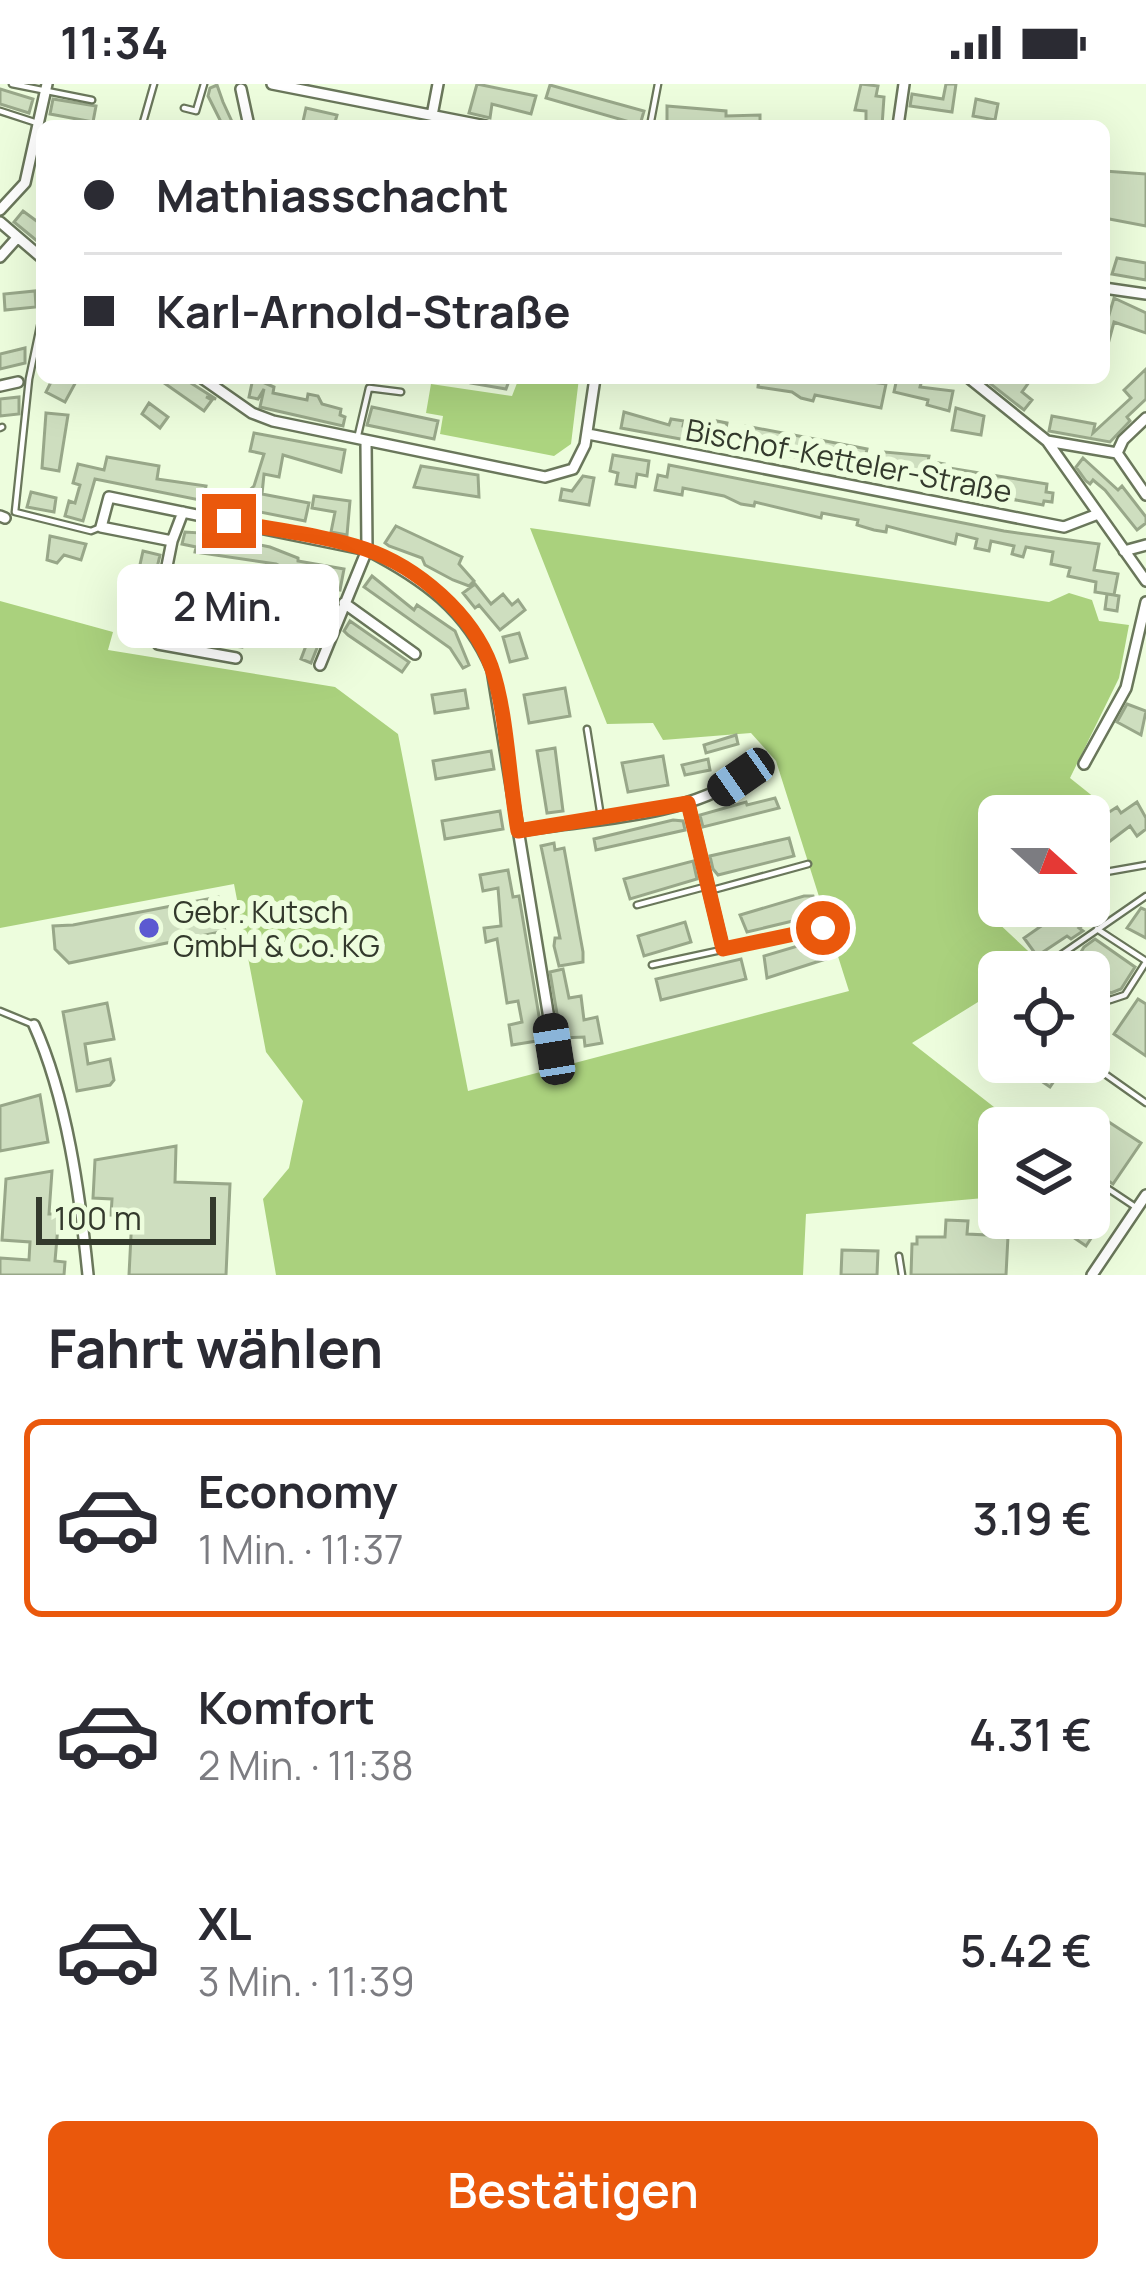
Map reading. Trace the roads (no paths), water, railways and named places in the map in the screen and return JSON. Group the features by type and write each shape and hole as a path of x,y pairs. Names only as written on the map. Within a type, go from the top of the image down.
{"street":[{"path":"272,84 426,120"},
{"path":"430,120 438,84"},
{"path":"899,120 904,84"},
{"path":"243,86 247,120"},
{"path":"40,120 47,87"},
{"path":"0,210 31,182 36,146"},
{"path":"0,222 36,253"},
{"path":"0,257 17,238"},
{"path":"1110,288 1146,294"},
{"path":"0,386 17,382"},
{"path":"212,384 273,422 545,477 573,469 588,434 594,384"},
{"path":"976,384 1047,441 1146,581"},
{"path":"1117,453 1123,440 1146,418"},
{"name":"Bischof-Ketteler-Straße","path":"588,434 1064,526 1099,514"},
{"path":"320,665 367,550 361,441"},
{"path":"1047,441 1117,453 1146,495"},
{"path":"172,541 101,527 109,496 367,550 411,574 473,629 497,694 554,1049"},
{"path":"183,512 172,541 153,636 158,644 236,658"},
{"path":"1124,551 1146,545"},
{"path":"1084,764 1126,688 1146,602"},
{"path":"344,603 415,654"},
{"path":"518,831 688,803 716,794 741,777"},
{"path":"688,803 723,949"},
{"path":"34,1025 49,1057 82,1212 88,1275"},
{"path":"1093,1275 1146,1195"}],"lane":[{"path":"12,84 47,87 92,100"},
{"path":"144,120 154,84"},
{"path":"184,108 196,112 205,84"},
{"path":"651,120 658,84"},
{"path":"137,95 150,98"},
{"path":"0,111 36,123"},
{"path":"36,346 7,515 82,530 101,527"},
{"path":"361,441 370,388 401,392"},
{"path":"587,729 601,817"},
{"path":"637,905 808,864"},
{"path":"1110,871 1146,865"},
{"path":"1066,951 1146,896"},
{"path":"652,965 823,928"},
{"path":"1097,929 1146,961 1125,995 1110,1000"},
{"path":"0,1011 34,1025"},
{"path":"1110,1078 1146,1103"},
{"path":"1110,1190 1137,1208"},
{"path":"899,1256 902,1275"}],"place":[{"name":"Gebr. Kutsch GmbH & Co. KG","path":"149,928"}]}
